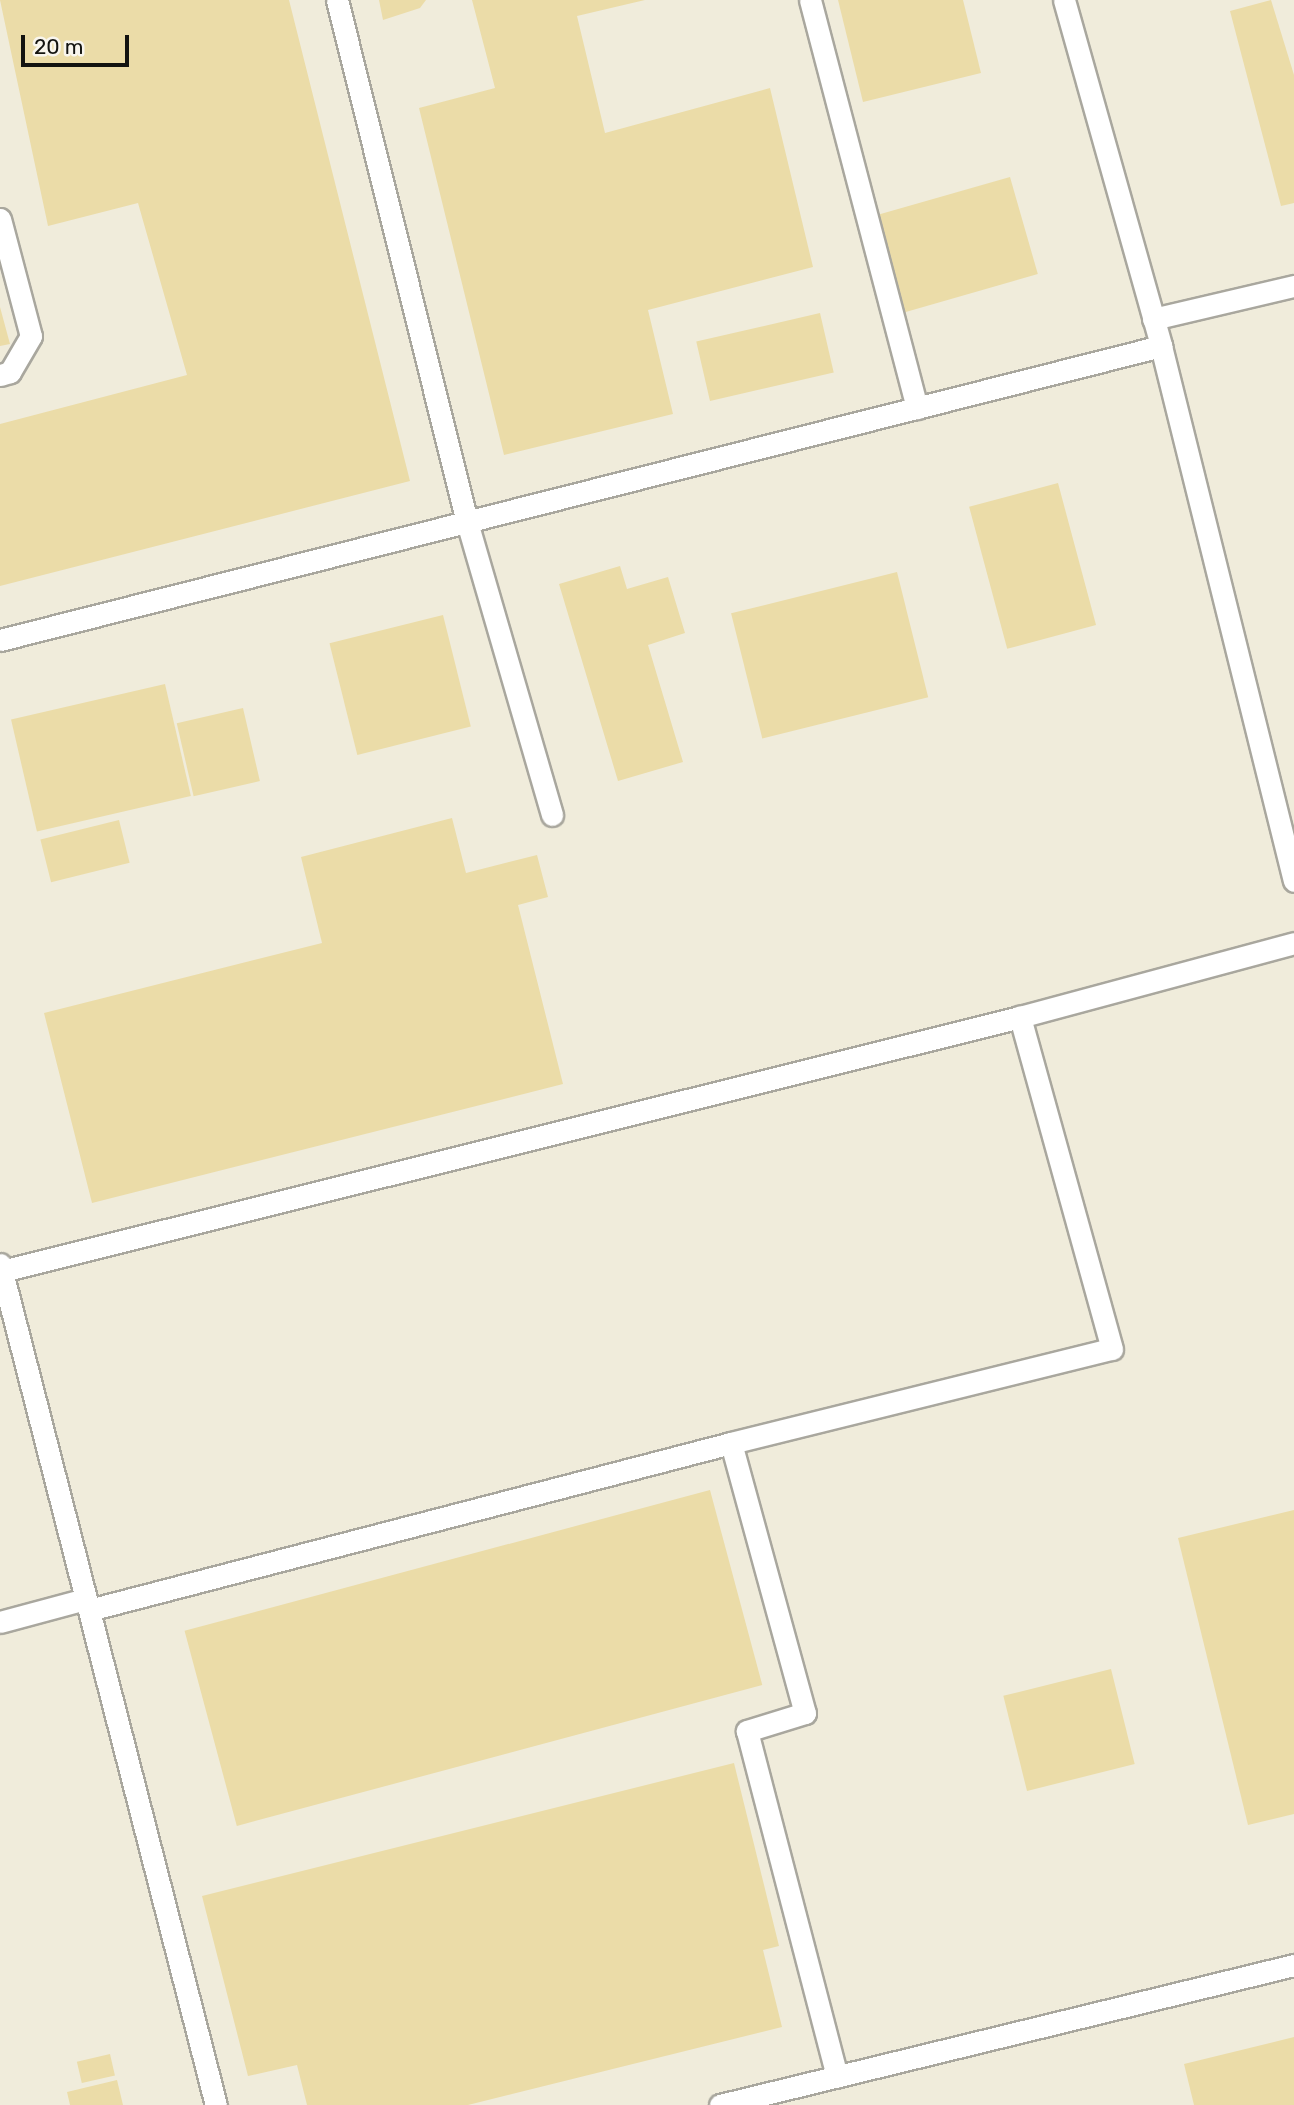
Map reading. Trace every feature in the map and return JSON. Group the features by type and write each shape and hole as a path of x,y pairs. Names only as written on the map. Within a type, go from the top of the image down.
{"lane":[{"path":"337,0 467,522 552,815"},
{"path":"810,0 917,408"},
{"path":"1063,0 1161,346 1294,881"},
{"path":"0,219 31,336 9,372 0,374"},
{"path":"1153,318 1294,286"},
{"path":"0,640 1161,346"},
{"path":"216,2105 1,1267 1020,1017 1294,943"},
{"path":"0,1622 87,1604 1112,1349 1020,1017"},
{"path":"731,1443 806,1713 747,1731 837,2077"},
{"path":"720,2105 748,2102 837,2077 1294,1965"}],"shaded area":[{"path":"0,0 1294,0 1294,2105 0,2105"}],"building":[{"path":"0,0 289,0 410,481 0,586 0,424 187,375 138,203 48,226"},
{"path":"379,0 426,0 420,8 383,20"},
{"path":"472,0 645,0 577,16 605,133 770,88 813,267 648,310 673,414 504,455 419,108 495,88"},
{"path":"838,0 963,0 981,73 863,102"},
{"path":"1271,0 1294,75 1294,203 1281,206 1230,11"},
{"path":"1010,177 1038,274 902,313 874,216"},
{"path":"0,307 10,344 0,346"},
{"path":"820,313 834,372 710,401 696,342"},
{"path":"1058,483 1096,625 1007,649 969,507"},
{"path":"620,566 627,589 668,577 685,633 648,645 683,762 618,781 559,584"},
{"path":"897,572 928,697 762,739 731,613"},
{"path":"443,615 471,727 357,755 329,643"},
{"path":"165,684 191,796 37,832 11,720"},
{"path":"243,708 260,781 194,796 177,723"},
{"path":"452,818 466,873 537,855 548,897 518,905 563,1084 92,1203 44,1013 322,943 301,857"},
{"path":"119,820 130,863 51,882 40,840"},
{"path":"710,1490 762,1685 237,1826 185,1631"},
{"path":"1294,1510 1294,1814 1248,1825 1178,1538"},
{"path":"1111,1669 1135,1764 1027,1791 1003,1696"},
{"path":"734,1763 779,1946 763,1950 782,2027 468,2105 307,2105 297,2065 248,2076 202,1896"},
{"path":"1294,2037 1294,2105 1194,2105 1184,2064"},
{"path":"110,2054 115,2075 82,2083 77,2062"},
{"path":"117,2080 123,2105 70,2105 67,2092"}]}
